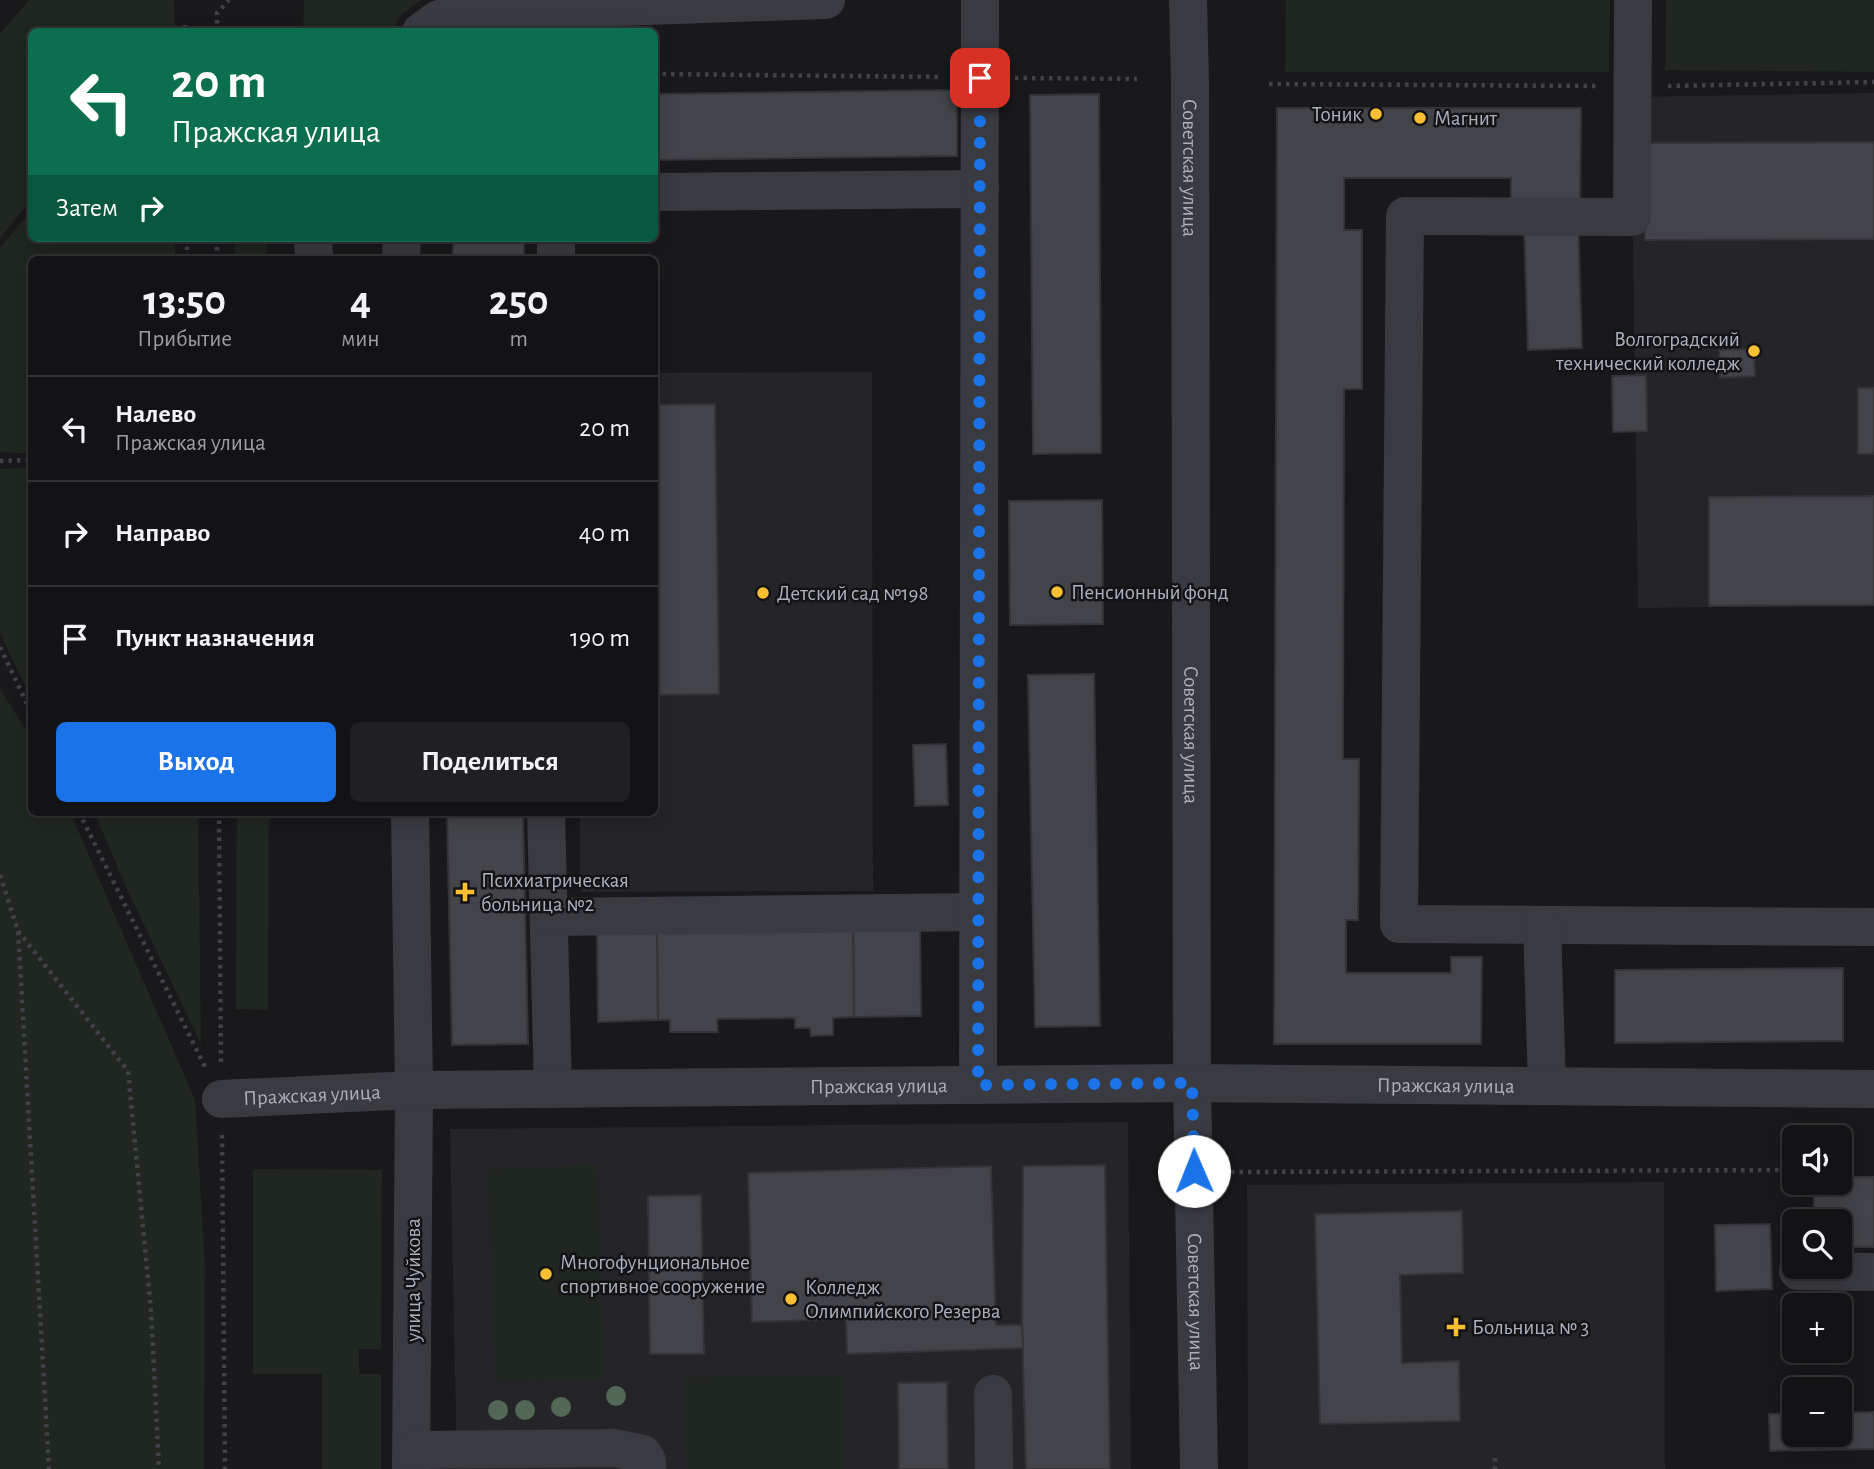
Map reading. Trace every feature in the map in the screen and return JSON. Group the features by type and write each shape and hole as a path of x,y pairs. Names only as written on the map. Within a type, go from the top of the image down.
{"street":[{"path":"427,28 439,19 470,12 565,20 826,0"},
{"path":"978,1085 980,0"},
{"name":"Советская улица","path":"1188,0 1192,1083 1199,1469"},
{"path":"1633,0 1632,217 1405,216 1399,924 1874,927"},
{"path":"658,192 979,189"},
{"name":"улица Чуйкова","path":"410,816 414,1090 412,1460"},
{"path":"546,816 554,1089"},
{"path":"549,917 978,912"},
{"path":"1542,925 1547,1086"},
{"name":"Пражская улица","path":"221,1099 414,1090 1192,1083 1874,1089"},
{"path":"1852,1272 1874,1272"},
{"path":"993,1394 994,1469"},
{"path":"412,1460 615,1448 643,1454 647,1469"}],"path":[{"path":"217,28 217,13 229,0"},
{"path":"658,75 1137,79"},
{"path":"1269,84 1631,86 1874,82"},
{"path":"0,461 28,460"},
{"path":"0,648 28,706"},
{"path":"81,816 221,1099"},
{"path":"219,816 225,1469"},
{"path":"0,875 18,931 49,1469"},
{"path":"18,931 128,1071 151,1310 159,1469"},
{"path":"1226,1171 1782,1170"},
{"path":"1495,1458 1495,1469"}],"shaded area":[{"path":"29,0 174,0 175,28 28,28 28,204 0,238 0,34"},
{"path":"304,0 421,0 401,15 394,28 303,28"},
{"path":"1286,0 1610,0 1609,72 1285,72"},
{"path":"1666,0 1874,0 1874,72 1665,70"},
{"name":"Волгоградский технический колледж","path":"1874,93 1874,605 1638,608 1631,97"},
{"path":"28,215 28,242 175,242 175,256 28,256 28,454 0,452 0,248"},
{"path":"235,242 267,242 267,256 235,256"},
{"name":"Детский сад №198","path":"872,372 873,891 580,892 580,816 658,816 658,373"},
{"path":"28,468 28,692 0,633 0,469"},
{"path":"0,689 28,733 28,816 72,816 195,1100 205,1266 204,1469 0,1469"},
{"path":"96,816 198,816 201,1044 127,889"},
{"path":"237,816 269,816 268,1010 236,1009"},
{"name":"Колледж Олимпийского Резерва","path":"1128,1122 1131,1469 457,1469 450,1129"},
{"name":"Многофунциональное спортивное сооружение","path":"597,1165 604,1379 495,1382 488,1169"},
{"path":"253,1169 382,1170 381,1349 359,1349 359,1374 381,1374 381,1469 322,1469 322,1374 253,1374"},
{"name":"Больница № 3","path":"1664,1182 1665,1469 1248,1469 1247,1185"},
{"path":"843,1375 844,1469 686,1469 685,1377"}],"building":[{"path":"957,90 957,156 658,160 658,94"},
{"path":"1099,94 1101,453 1033,454 1030,95"},
{"path":"1277,108 1581,108 1580,205 1511,205 1511,178 1344,178 1344,230 1362,230 1362,389 1344,389 1343,759 1359,759 1358,920 1346,920 1346,973 1451,973 1451,957 1482,957 1481,1044 1274,1044"},
{"path":"1874,142 1874,239 1645,240 1645,143"},
{"path":"1578,221 1582,348 1528,350 1524,223"},
{"path":"453,242 524,242 524,256 453,256"},
{"path":"1754,349 1755,376 1720,378 1719,350"},
{"path":"1646,375 1647,431 1613,432 1612,376"},
{"path":"1858,388 1874,388 1874,454 1858,454"},
{"path":"715,404 719,694 658,695 658,405"},
{"path":"1874,496 1874,605 1709,606 1709,497"},
{"name":"Пенсионный фонд","path":"1102,500 1103,624 1010,625 1009,501"},
{"path":"1094,674 1100,1026 1035,1027 1028,675"},
{"path":"946,744 948,805 915,806 913,745"},
{"path":"447,816 523,816 528,1044 452,1045"},
{"path":"920,928 921,1016 854,1017 853,929"},
{"path":"853,929 854,1017 833,1018 833,1035 811,1036 810,1028 795,1028 795,1018 717,1019 718,1032 670,1032 670,1020 658,1020 657,932"},
{"path":"657,932 658,1020 598,1022 597,933"},
{"path":"1843,968 1843,1041 1615,1043 1615,970"},
{"path":"1105,1165 1110,1469 1026,1469 1022,1325 1023,1166"},
{"path":"991,1166 996,1325 1022,1325 1023,1348 847,1354 846,1319 752,1322 748,1173"},
{"path":"1852,1177 1874,1177 1874,1247 1852,1247 1852,1209 1814,1209 1814,1195 1852,1195"},
{"path":"701,1195 704,1354 650,1354 648,1196"},
{"path":"1462,1211 1463,1273 1400,1275 1402,1363 1459,1361 1460,1421 1320,1424 1315,1214"},
{"path":"1770,1224 1772,1289 1716,1291 1715,1225"},
{"path":"947,1382 948,1469 899,1469 898,1383"},
{"path":"1874,1412 1874,1449 1770,1451 1769,1414 1782,1414 1782,1447 1852,1447 1852,1413"}],"place":[{"name":"Тоник","path":"1376,114"},
{"name":"Магнит","path":"1420,118"},
{"name":"Волгоградский технический колледж","path":"1754,351"},
{"name":"Пенсионный фонд","path":"1057,592"},
{"name":"Детский сад №198","path":"763,593"},
{"name":"Психиатрическая больница №2","path":"465,892"},
{"name":"Многофунциональное спортивное сооружение","path":"546,1274"},
{"name":"Колледж Олимпийского Резерва","path":"791,1299"},
{"name":"Больница № 3","path":"1456,1327"}],"route":[{"path":"980,78 978,1085 1192,1083 1194,1171"}]}
